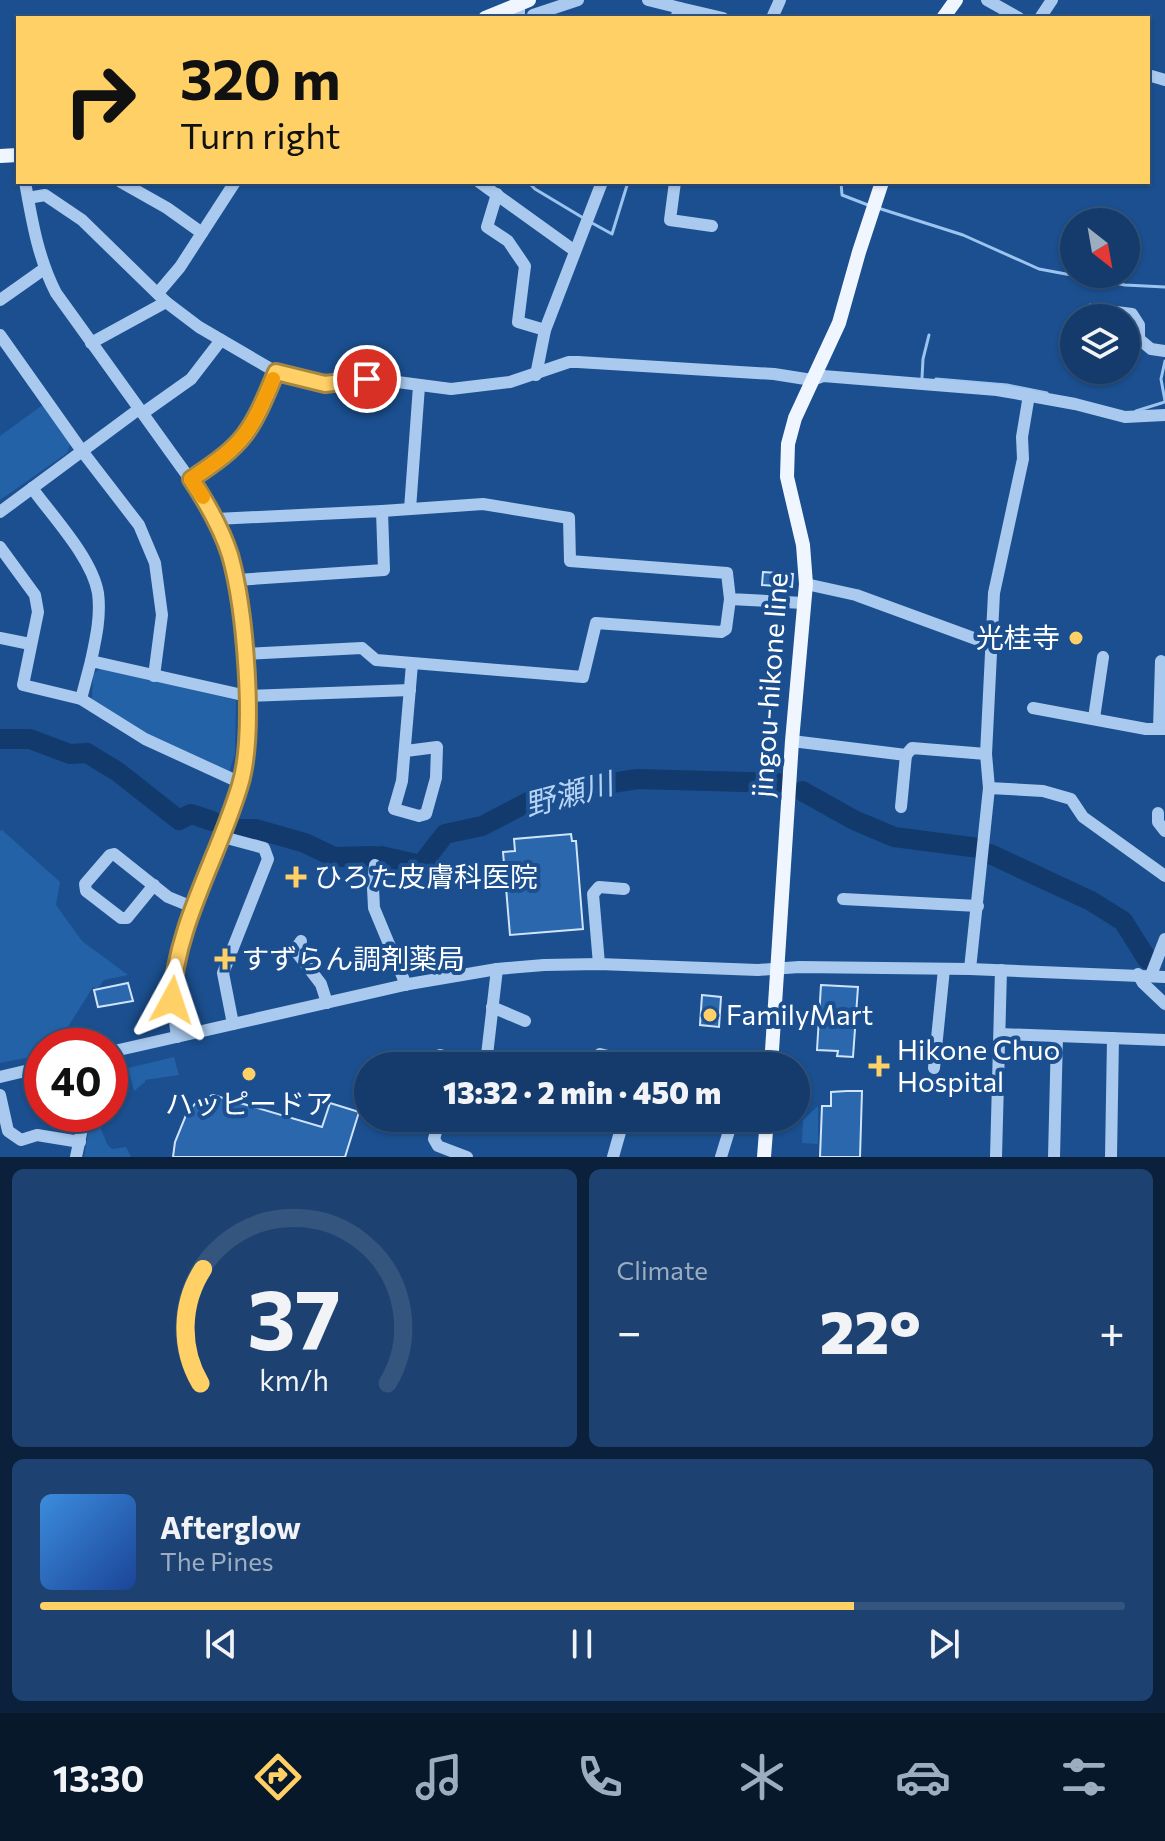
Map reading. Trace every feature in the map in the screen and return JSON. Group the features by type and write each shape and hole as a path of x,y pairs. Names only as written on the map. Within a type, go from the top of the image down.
{"main road":[{"path":"492,16 522,7"},
{"name":"jingou-hikone line","path":"772,1052 792,741 806,584 803,545 787,477 788,455 795,418 839,323 881,184"},
{"path":"764,1157 766,1132"}],"street":[{"path":"533,15 578,0"},
{"path":"648,0 678,13 705,16"},
{"path":"987,0 1015,16"},
{"path":"25,184 44,269 56,293 191,479 216,519 236,580 244,654 248,741 241,783 177,956 172,1000 177,1037"},
{"path":"125,184 167,208 202,233"},
{"path":"91,343 162,297 234,184"},
{"path":"482,184 575,251"},
{"path":"536,375 545,330 601,184"},
{"path":"675,184 670,220 712,226"},
{"path":"497,194 487,227 508,241 525,266 518,322 545,330"},
{"path":"28,198 45,195 82,220 162,297 221,340 276,372 325,384 367,379 419,386 470,388 536,375 569,362 774,374 812,380 823,376 997,390 1125,417 1165,415"},
{"path":"0,300 44,269"},
{"path":"0,335 139,525 155,563 162,615 154,676"},
{"path":"0,512 82,451 191,379 221,340"},
{"path":"1140,340 1144,345 1165,351"},
{"path":"191,479 224,458 241,442 255,422 276,372"},
{"path":"410,509 419,386"},
{"path":"970,969 989,788 986,754 997,569 1023,459 1022,437 1029,395"},
{"path":"32,488 87,563 98,592 99,626 81,699"},
{"path":"216,519 483,504 569,518 570,561 727,573 730,599 726,629 721,632 596,623 583,677 376,660 362,648 244,654"},
{"path":"236,580 384,570 382,511"},
{"path":"0,547 35,595 38,612 23,685 81,699 145,739 241,783"},
{"path":"0,574 13,565"},
{"path":"806,584 856,595 992,642"},
{"path":"730,599 803,603"},
{"path":"0,638 30,644"},
{"path":"1094,718 1103,657"},
{"path":"91,661 247,696 410,690"},
{"path":"1033,708 1162,729 1161,661"},
{"path":"406,751 437,747 436,778 426,814 419,816 394,809 406,751 412,664"},
{"path":"792,741 906,755"},
{"path":"901,807 906,755 912,748 986,754"},
{"path":"989,788 1043,791 1071,799 1083,817 1165,876"},
{"path":"1158,813 1158,822 1165,831"},
{"path":"223,837 264,848 268,859 223,973 233,1024"},
{"path":"154,885 127,918 121,918 86,891 85,884 114,854 154,885 168,897 195,908"},
{"path":"375,865 374,908 406,985"},
{"path":"599,964 593,894 599,887 624,889"},
{"path":"843,899 978,906"},
{"path":"1165,939 1144,975 1143,983 1165,1004"},
{"path":"301,941 295,950 321,984 327,1003"},
{"path":"128,1048 406,985 497,969 599,964 758,970 970,969 1165,977"},
{"path":"487,1052 497,969"},
{"path":"934,1068 944,969"},
{"path":"996,1157 1001,970"},
{"path":"492,1007 525,1021"},
{"path":"1000,1034 1165,1040"},
{"path":"1054,1157 1057,1036"},
{"path":"1111,1157 1113,1038"},
{"path":"0,1077 24,1071"},
{"path":"0,1095 8,1131 21,1140 37,1135 80,1142"},
{"path":"76,1157 82,1132"},
{"path":"436,1132 434,1139 438,1146 467,1157"},
{"path":"613,1157 620,1132"},
{"path":"721,1157 729,1132"}],"shaded area":[{"path":"44,404 71,442 67,453 0,500 0,436"},
{"path":"101,668 236,700 235,754 229,772 141,731 92,699 93,674"},
{"path":"0,831 60,882 56,905 82,941 128,975 104,980 97,989 93,987 67,1028 24,1028 24,1058 0,1063"},
{"path":"174,1057 179,1075 145,1080 134,1091 128,1068"},
{"path":"818,1106 818,1144 802,1143 802,1132 810,1132 810,1113"},
{"path":"88,1132 102,1132 112,1149 126,1147 131,1157 84,1157"}],"building":[{"path":"763,572 793,574 792,587 762,585"},
{"path":"571,834 572,841 576,841 583,929 510,935 503,852 515,851 514,839"},
{"path":"128,983 133,1001 98,1007 94,990"},
{"path":"821,985 858,987 853,1057 837,1056 838,1051 817,1050"},
{"name":"FamilyMart","path":"702,995 721,997 719,1027 700,1025"},
{"path":"862,1091 860,1157 820,1157 822,1106 831,1106 831,1092"},
{"path":"213,1095 322,1127 330,1103 354,1110 354,1128 345,1157 173,1157 175,1142 186,1115 198,1100"}],"waterway":[{"path":"530,184 585,219"},
{"path":"592,223 612,234 627,184"},
{"path":"841,184 842,195 868,205"},
{"path":"878,208 963,235 1039,269 1125,285 1165,287"},
{"path":"922,378 929,335"},
{"path":"1165,361 1161,379 1165,401"},
{"path":"936,379 1007,385 1047,393"},
{"path":"1136,411 1165,402"},
{"name":"野瀬川","path":"0,739 30,739 70,754 87,753 118,772 179,820 191,814 212,821"},
{"name":"野瀬川","path":"381,856 421,865 445,834 482,826 530,801 568,790 637,779 778,783"},
{"name":"野瀬川","path":"802,791 854,820 894,837 979,848"},
{"name":"野瀬川","path":"240,829 256,829 305,843 334,857 374,856"},
{"name":"野瀬川","path":"990,854 1091,901 1123,921 1147,959"}],"slow traffic":[{"path":"203,497 191,479 224,458 241,442 255,422 273,379"}],"place":[{"name":"光桂寺","path":"1076,638"},
{"name":"ひろた皮膚科医院","path":"296,877"},
{"name":"すずらん調剤薬局","path":"225,959"},
{"name":"FamilyMart","path":"710,1015"},
{"name":"Hikone Chuo Hospital","path":"879,1066"},
{"name":"ハッピードア","path":"249,1074"}],"route":[{"path":"172,1000 177,956 241,783 248,741 244,654 236,580 216,519 191,479 224,458 241,442 255,422 276,372 325,384 367,379"}]}
